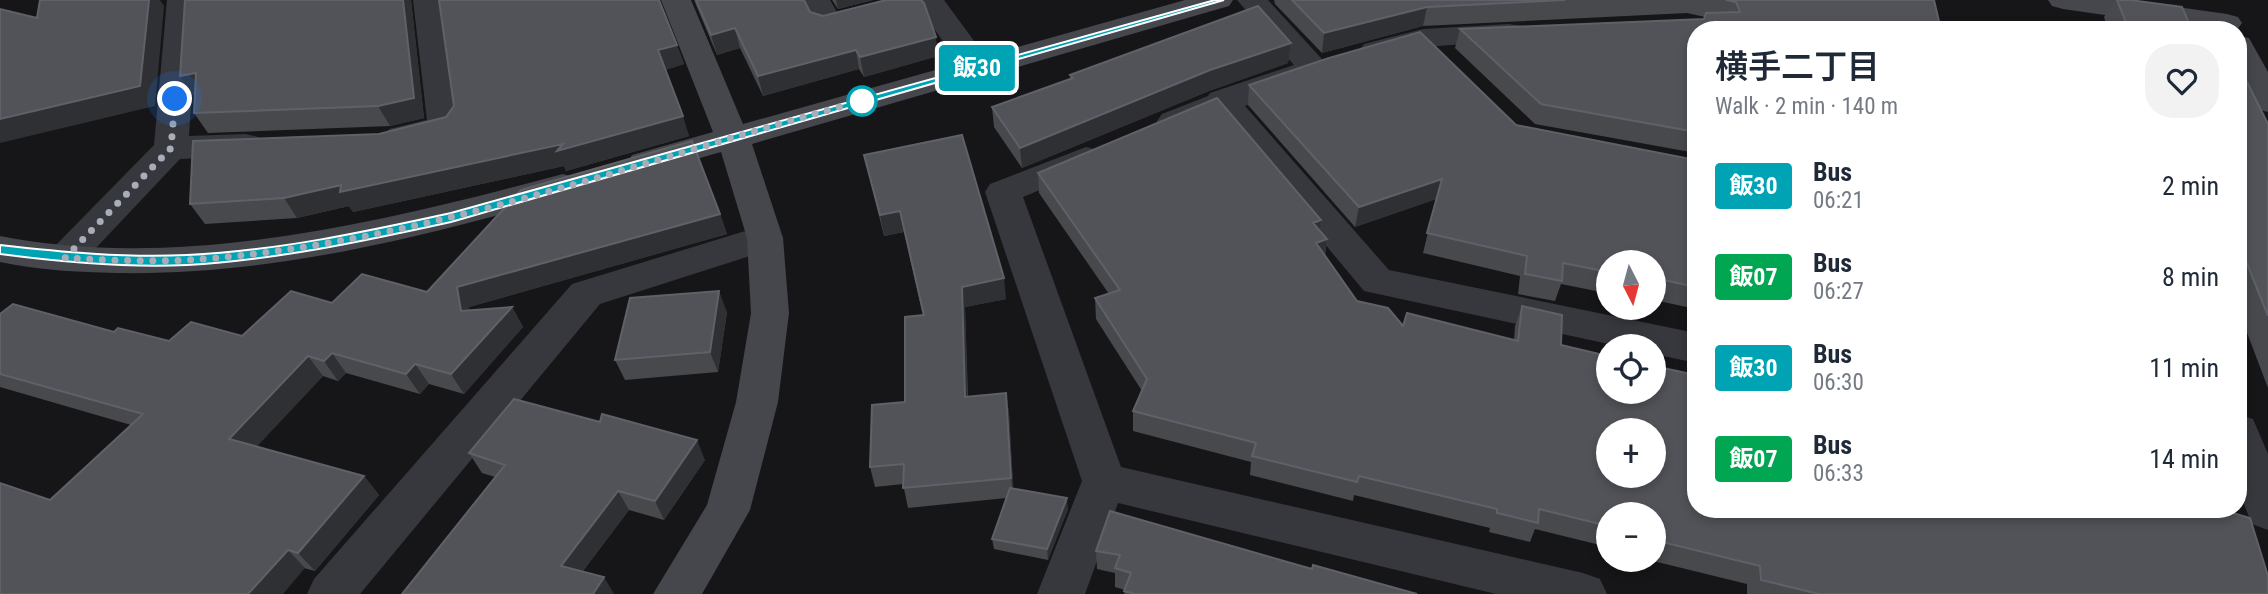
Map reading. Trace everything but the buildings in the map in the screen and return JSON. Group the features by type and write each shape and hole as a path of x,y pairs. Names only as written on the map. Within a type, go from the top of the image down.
{"street":[{"path":"65,258 171,148 182,0"},
{"path":"377,140 390,140 444,126 428,0"},
{"path":"676,0 744,167 765,238 770,313 757,402 728,510 677,594"},
{"path":"815,0 828,24 918,0"},
{"path":"929,0 978,68"},
{"path":"0,249 65,258 186,260 274,251 359,237 451,217 1218,0"},
{"path":"1252,0 1314,68"},
{"path":"2063,0 2207,21"},
{"path":"1061,594 1104,481 1003,192 1222,100 1314,68 1423,37 1548,32"},
{"path":"1423,37 1453,67"},
{"path":"2247,61 2268,102"},
{"path":"1222,100 1377,281 1687,346"},
{"path":"171,148 281,144"},
{"path":"331,594 586,294 765,238"},
{"path":"2247,463 2268,511"},
{"path":"1104,481 1583,594"}],"bus line":[{"name":"飯30","path":"0,249 65,258 186,260 274,251 359,237 451,217 1218,0"}],"route":[{"path":"175,99 171,148 65,258 186,260 274,251 359,237 451,217 862,101"}]}
